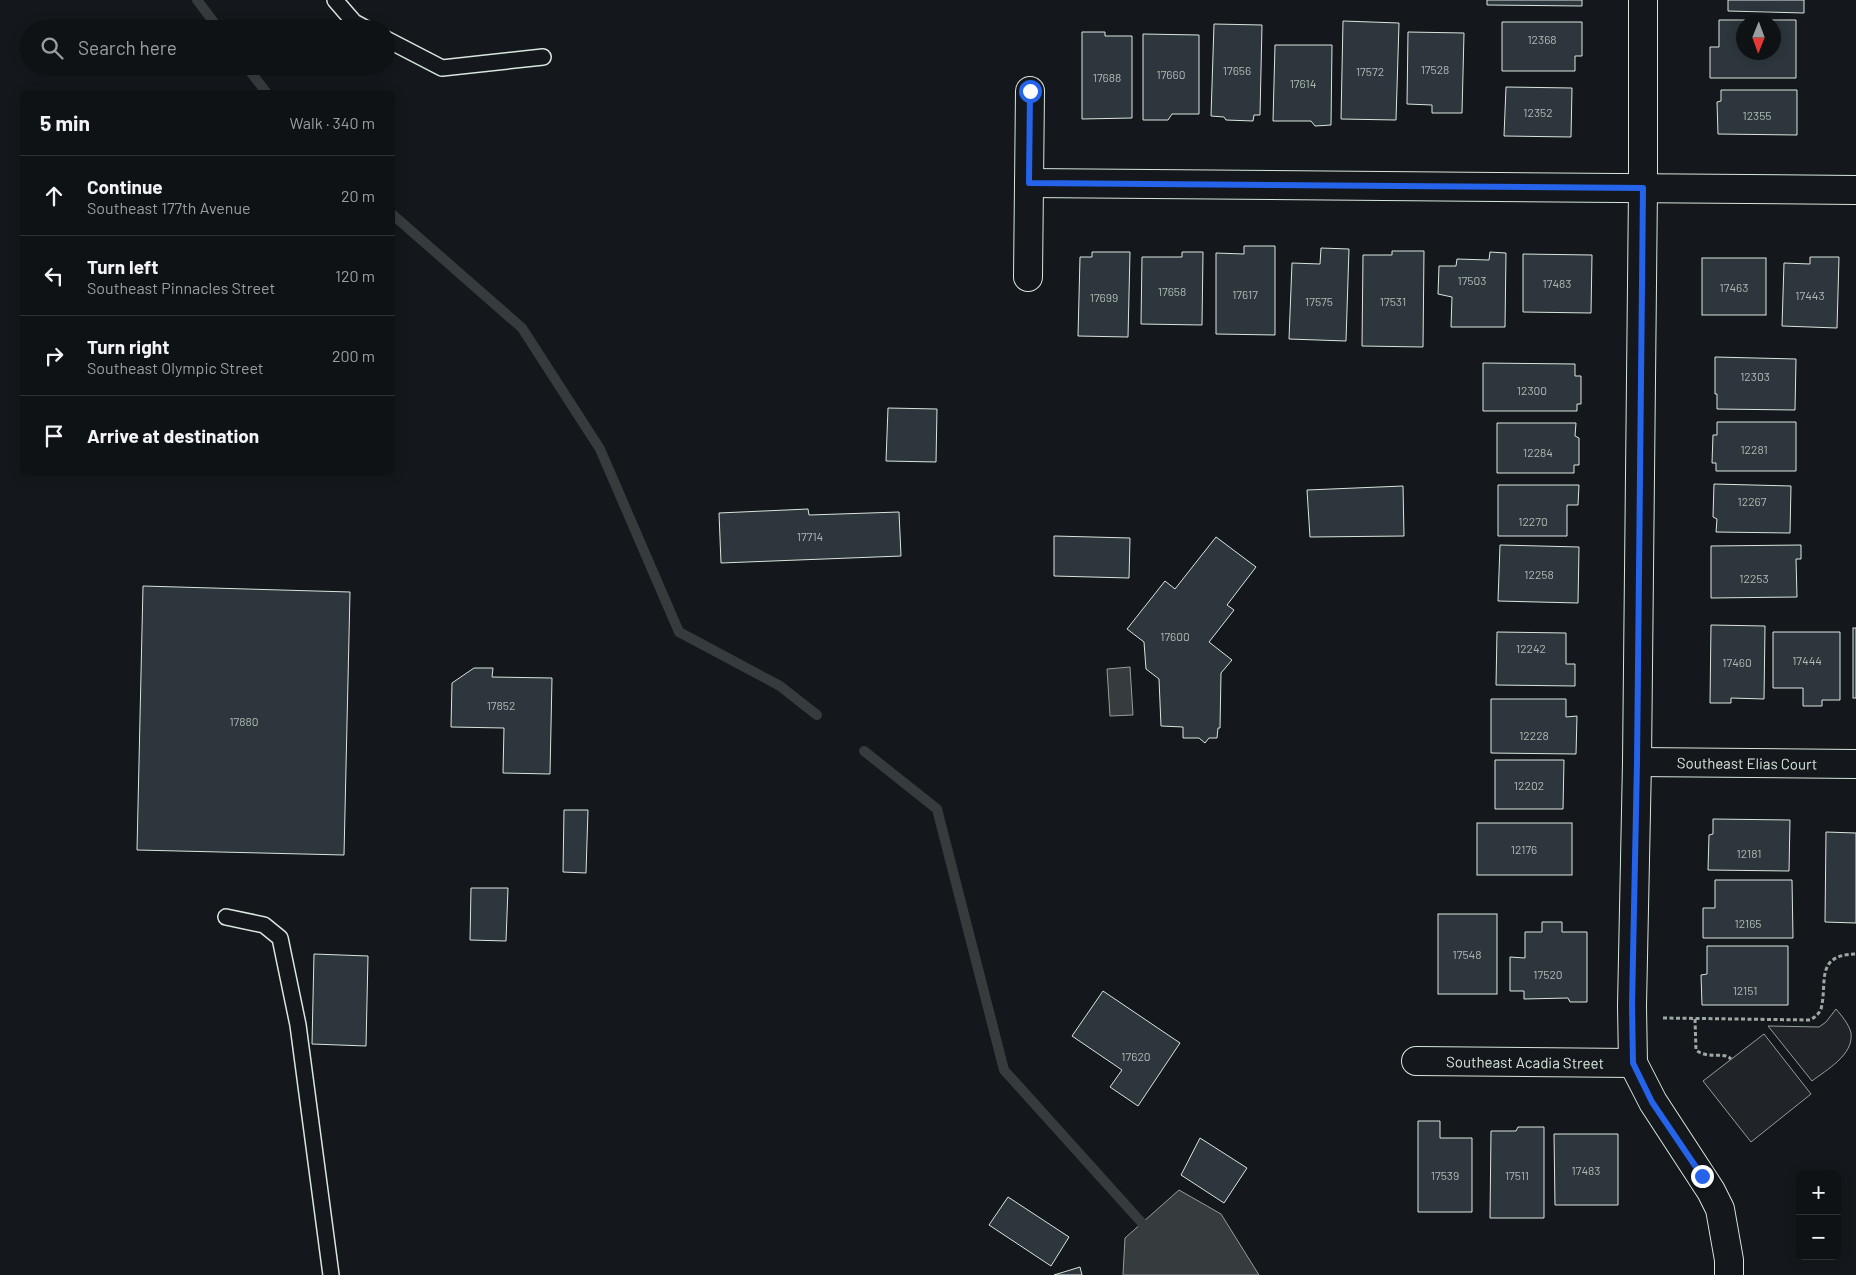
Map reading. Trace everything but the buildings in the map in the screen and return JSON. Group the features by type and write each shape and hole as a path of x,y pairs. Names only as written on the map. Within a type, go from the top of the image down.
{"street":[{"path":"1643,0 1643,188 1637,762 1632,1018 1633,1063 1652,1102 1711,1190 1717,1203 1725,1232 1729,1275"},
{"path":"1028,277 1030,91"},
{"path":"1029,183 1856,190"},
{"name":"Southeast Elias Court","path":"1637,762 1856,764"},
{"name":"Southeast Acadia Street","path":"1416,1060 1633,1063"}],"lane":[{"path":"335,0 352,20"},
{"path":"395,44 442,68 542,57"},
{"path":"226,917 264,925 280,938 298,1025 331,1275"}],"path":[{"path":"1632,1018 1810,1020 1818,1014 1821,1008 1823,983 1826,971 1832,961 1840,956 1856,954"},
{"path":"1695,1019 1696,1050 1704,1055 1725,1056 1731,1059"}],"shaded area":[{"path":"1130,667 1133,715 1110,716 1107,669"},
{"path":"1836,1009 1849,1026 1851,1041 1844,1055 1812,1081 1768,1026 1819,1027 1826,1022"},
{"path":"1764,1034 1811,1094 1751,1142 1703,1081"},
{"path":"1179,1190 1221,1214 1259,1275 1123,1275 1125,1238"}],"waterway":[{"path":"197,0 212,20"},
{"path":"253,75 264,90"},
{"path":"395,217 522,328 600,449 679,632 780,686 817,715"},
{"path":"864,751 937,809 1004,1070 1142,1223 1147,1234"}],"route":[{"path":"1030,91 1029,183 1643,188 1637,762 1632,1006 1633,1063 1652,1102 1702,1176"}]}
